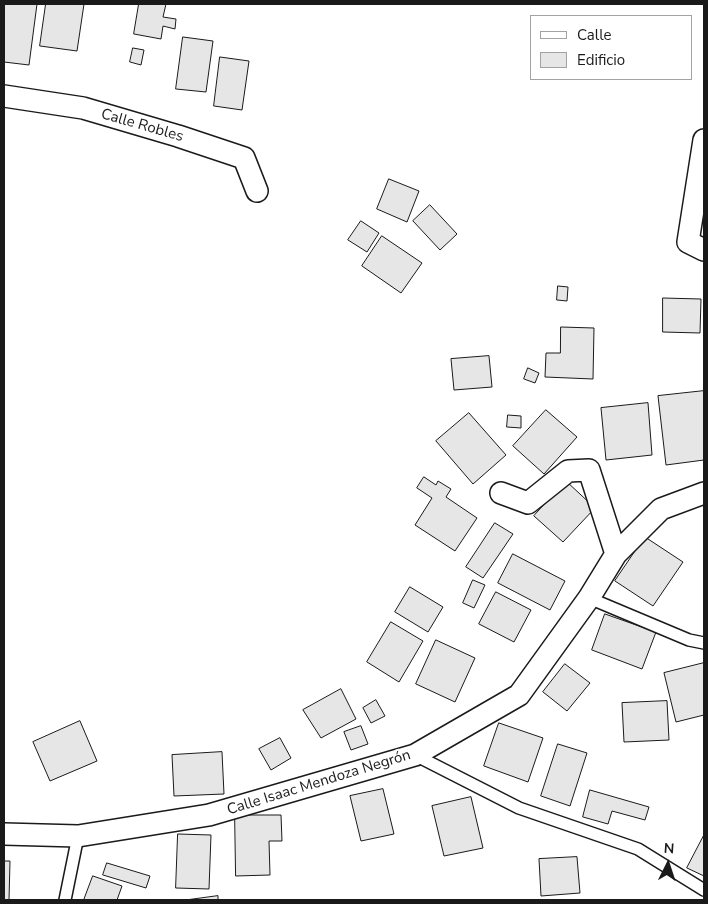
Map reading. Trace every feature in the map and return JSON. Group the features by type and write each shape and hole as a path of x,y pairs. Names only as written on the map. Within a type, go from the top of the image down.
{"street":[{"name":"Calle Robles","path":"4,96 83,108 244,158 257,191"},
{"path":"704,140 688,242 704,250"},
{"path":"501,493 528,503 568,471 589,470 616,554"},
{"name":"Calle Isaac Mendoza Negrón","path":"4,834 78,836 209,815 415,755 519,695 590,598 616,554 661,509 704,493"}],"lane":[{"path":"590,598 688,640 704,643"},
{"path":"415,755 519,808 638,850 704,890"},
{"path":"64,900 78,836"}],"building":[{"path":"4,4 37,4 29,65 4,62"},
{"path":"46,4 84,4 77,51 40,46"},
{"path":"139,4 166,4 163,17 176,19 175,29 163,26 161,39 134,34"},
{"path":"183,37 213,41 206,92 176,89"},
{"path":"133,48 144,50 141,65 130,62"},
{"path":"220,57 249,61 242,110 214,106"},
{"path":"389,179 419,191 407,222 377,209"},
{"path":"430,205 457,234 440,250 413,221"},
{"path":"361,221 379,233 367,252 348,240"},
{"path":"382,236 422,263 401,293 362,266"},
{"path":"558,286 568,287 567,301 557,300"},
{"path":"663,298 701,299 700,333 663,332"},
{"path":"561,327 594,328 593,379 545,377 546,353 560,353"},
{"path":"489,356 492,387 454,390 451,359"},
{"path":"528,368 539,373 535,383 524,379"},
{"path":"704,391 704,460 666,465 658,396"},
{"path":"648,403 652,455 606,460 601,408"},
{"path":"546,410 577,437 544,474 513,446"},
{"path":"469,413 506,455 473,484 436,441"},
{"path":"508,415 521,416 521,428 507,427"},
{"path":"424,477 436,485 438,481 451,489 446,497 477,518 455,551 415,525 432,498 417,488"},
{"path":"566,481 595,508 563,542 534,516"},
{"path":"495,523 513,534 483,578 466,567"},
{"path":"645,537 683,562 653,606 615,581"},
{"path":"513,554 565,581 550,610 498,583"},
{"path":"473,580 485,585 474,608 463,603"},
{"path":"410,587 443,607 428,632 395,612"},
{"path":"496,592 531,610 514,642 479,624"},
{"path":"605,614 656,632 642,669 592,650"},
{"path":"391,622 423,641 399,682 367,662"},
{"path":"436,640 475,658 455,702 416,684"},
{"path":"704,663 704,715 676,722 664,673"},
{"path":"565,664 590,683 567,711 543,692"},
{"path":"341,689 356,719 321,738 303,710"},
{"path":"376,700 385,716 371,723 363,708"},
{"path":"667,701 669,740 624,742 622,703"},
{"path":"80,721 97,761 50,781 33,742"},
{"path":"499,723 543,738 528,782 484,766"},
{"path":"361,726 368,744 351,750 344,732"},
{"path":"280,738 291,758 271,770 259,749"},
{"path":"558,744 587,753 570,806 541,796"},
{"path":"222,752 224,794 174,796 172,755"},
{"path":"383,789 394,834 361,841 350,796"},
{"path":"590,790 649,807 645,820 612,811 608,824 583,817"},
{"path":"471,797 483,848 444,856 432,806"},
{"path":"235,815 281,815 282,841 269,841 270,875 236,876"},
{"path":"178,834 211,835 209,889 176,888"},
{"path":"704,835 704,876 687,868"},
{"path":"577,857 580,893 541,896 539,859"},
{"path":"4,861 10,861 9,900 4,900"},
{"path":"107,863 150,876 146,888 103,875"},
{"path":"93,876 122,886 117,900 84,900"},
{"path":"218,896 218,900 186,900"}]}
